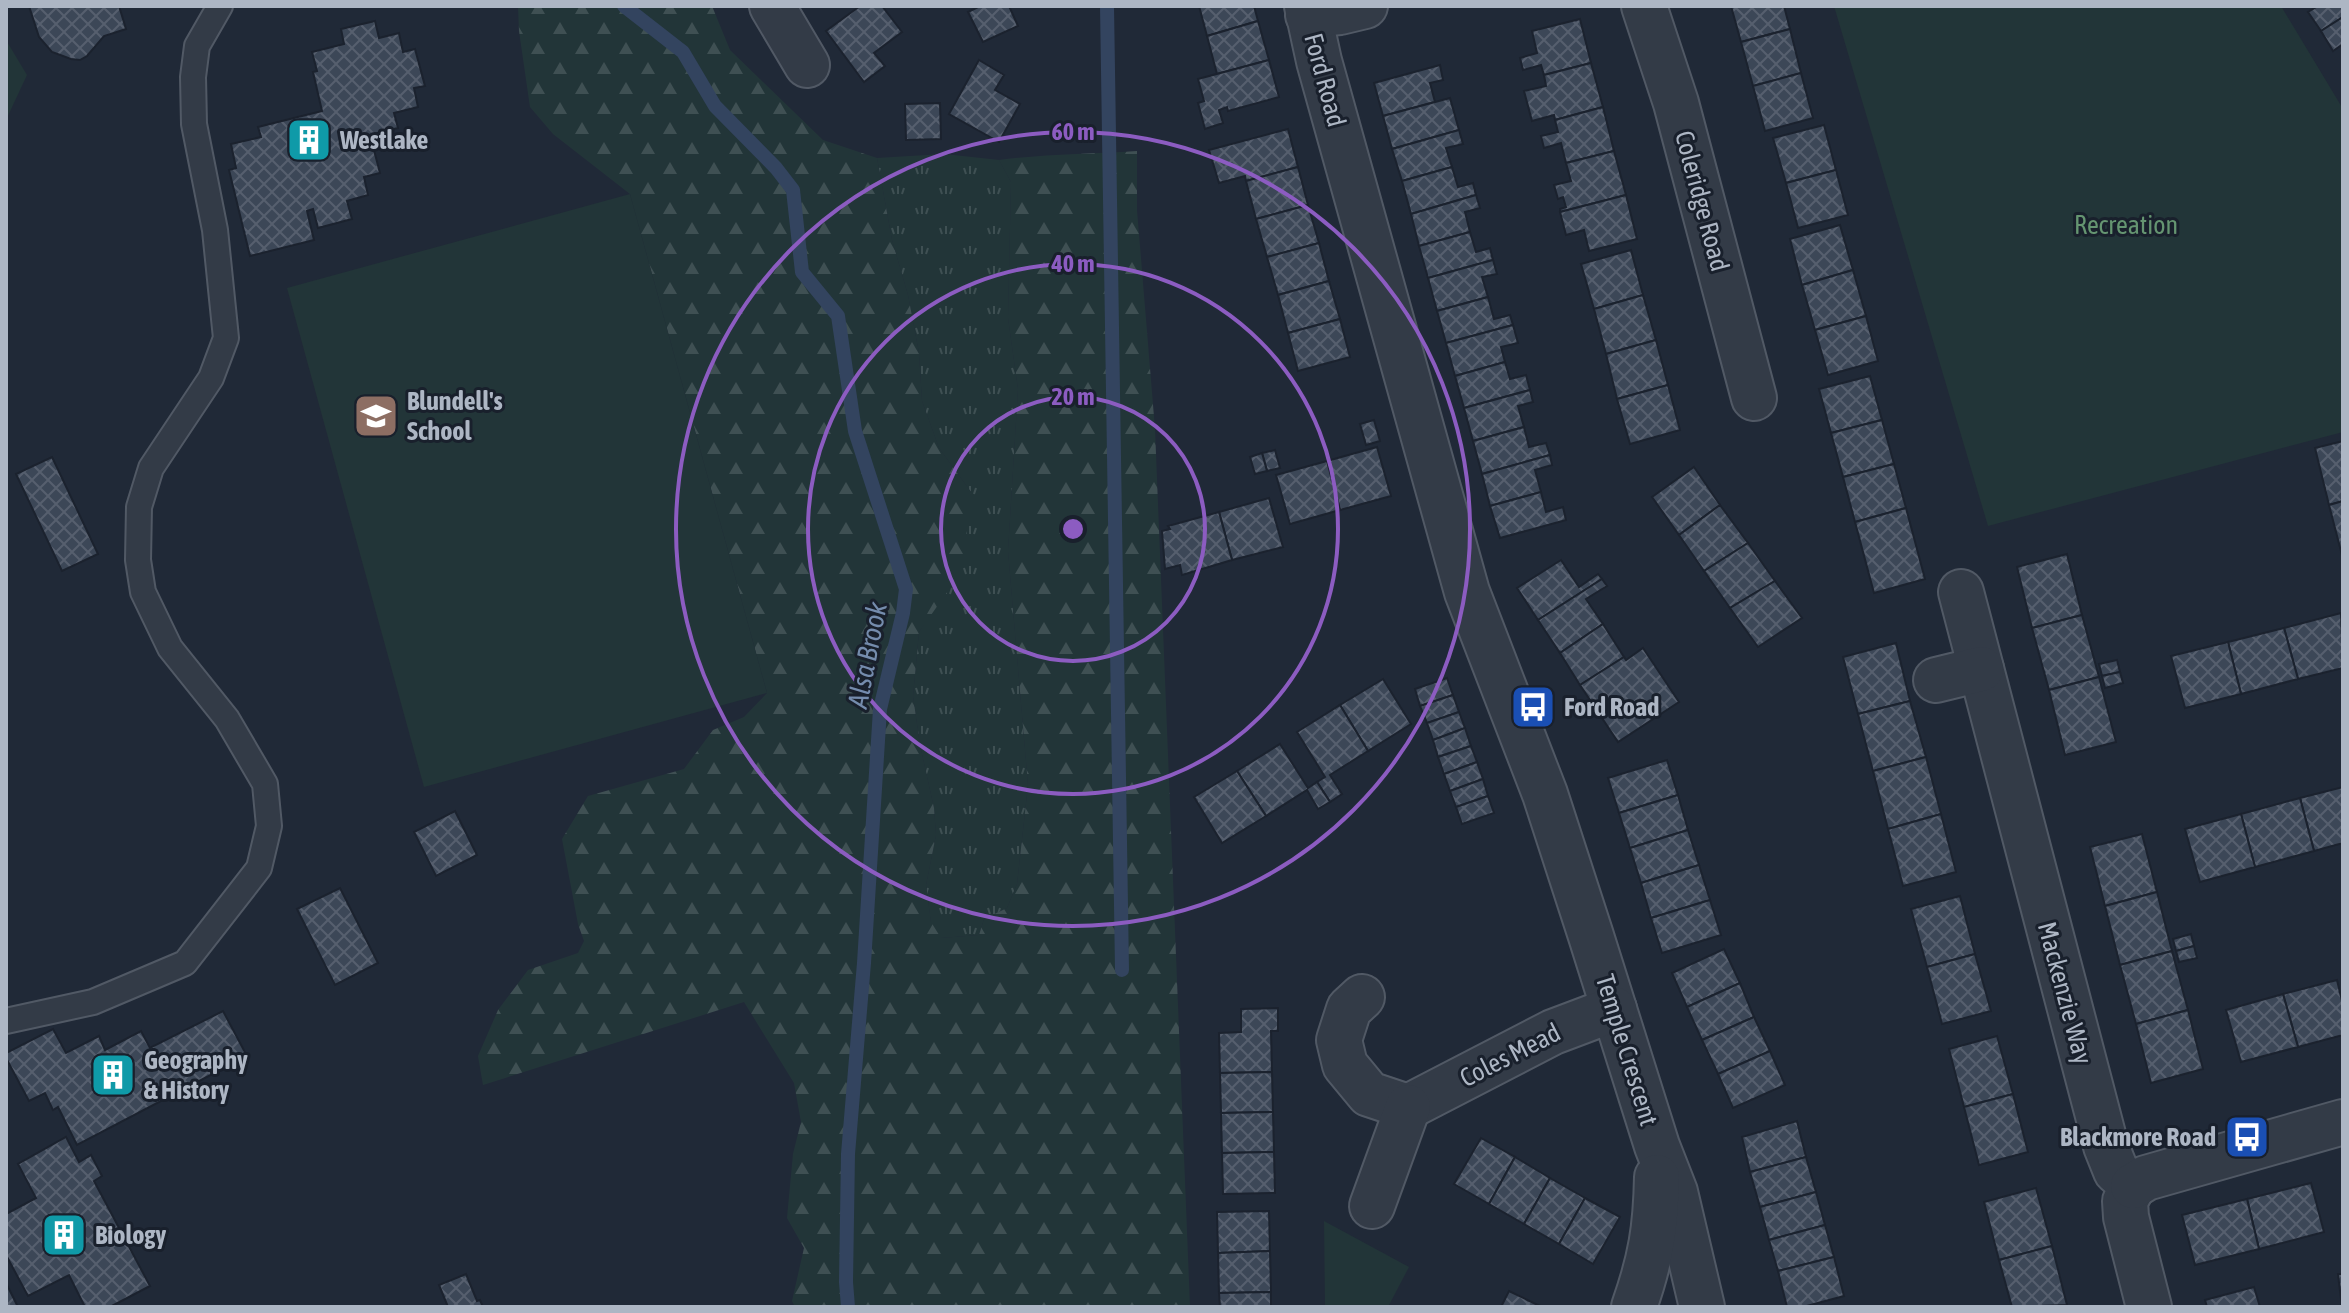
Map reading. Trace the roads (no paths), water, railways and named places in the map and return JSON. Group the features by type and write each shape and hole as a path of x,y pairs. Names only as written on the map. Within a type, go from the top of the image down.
{"street":[{"path":"772,6 807,65"},
{"path":"1307,10 1340,12 1365,6"},
{"name":"Coleridge Road","path":"1644,6 1676,103 1754,398"},
{"name":"Ford Road","path":"1307,10 1467,592 1545,794"},
{"name":"Mackenzie Way","path":"1961,592 2106,1146 2116,1171 2133,1186"},
{"path":"1936,680 1981,669"},
{"name":"Temple Crescent","path":"1545,794 1657,1146 1675,1192 1702,1307"},
{"path":"1362,997 1349,1009 1339,1040 1345,1065 1369,1094 1408,1107 1372,1206"},
{"name":"Coles Mead","path":"1408,1107 1553,1032 1614,1009"},
{"path":"2149,1307 2126,1217 2125,1201 2133,1186 2146,1178 2343,1122"},
{"path":"1634,1307 1645,1276 1656,1224 1657,1146"}],"lane":[{"path":"6,1021 93,1002 185,963 259,868 269,826 265,784 227,719 170,648 143,592 138,560 139,507 151,468 211,378 226,338 215,230 194,124 193,77 197,46 220,6"}],"waterway":[{"name":"Alsa Brook","path":"624,6 683,52 715,106 776,168 793,190 802,272 838,316 855,431 906,589 880,709 848,1154 848,1307"},
{"path":"1107,6 1122,970"}],"place":[{"name":"Westlake","path":"309,140"},
{"name":"Blundell's School","path":"376,416"},
{"name":"Ford Road","path":"1533,707"},
{"name":"Geography & History","path":"113,1075"},
{"name":"Blackmore Road","path":"2247,1137"},
{"name":"Biology","path":"64,1235"}],"park label":[{"name":"Recreation","path":"2126,225"}]}
